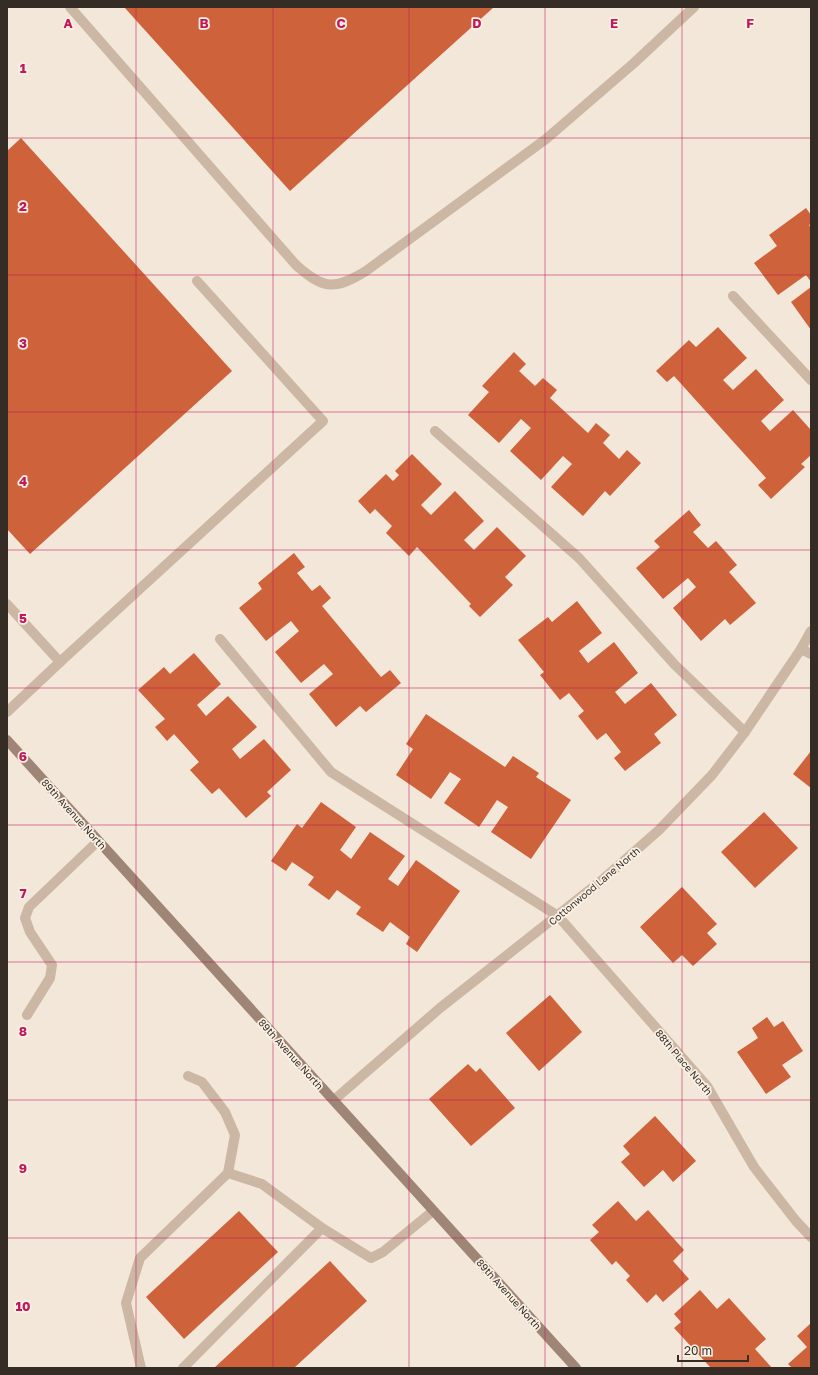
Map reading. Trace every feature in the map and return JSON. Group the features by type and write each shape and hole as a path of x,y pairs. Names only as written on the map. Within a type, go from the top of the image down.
{"street":[{"path":"70,7 296,265 310,277 324,284 337,285 350,281 366,270 546,139 634,63 694,7"},
{"path":"7,712 323,421 197,281"},
{"path":"733,296 811,380"},
{"path":"435,431 579,558 675,664 745,732"},
{"path":"7,604 60,662"},
{"name":"Cottonwood Lane North","path":"334,1100 440,1008 558,916 601,881 659,830 712,775 745,732 806,652 811,631"},
{"name":"88th Place North","path":"220,639 331,772 558,916 707,1086 754,1167 796,1221 811,1237"},
{"name":"89th Avenue North","path":"7,740 576,1368"},
{"path":"27,1015 50,978 52,965 30,932 25,918 29,907 98,841"},
{"path":"141,1368 126,1303 140,1258 228,1173 235,1135 225,1112 202,1082 188,1076"},
{"path":"228,1173 262,1184 322,1228 371,1258 383,1252 433,1211"},
{"path":"183,1368 322,1228"}],"building":[{"path":"124,7 494,7 290,191"},
{"path":"21,138 232,371 30,554 7,529 7,151"},
{"path":"806,208 811,215 811,224 809,225 811,228 811,282 806,275 778,295 754,263 777,246 769,235"},
{"path":"811,287 811,330 791,302"},
{"path":"718,327 747,358 723,380 733,390 756,369 784,400 761,421 770,431 793,410 811,430 811,455 801,464 805,467 771,499 758,485 766,478 674,376 667,382 656,371 689,340 696,347"},
{"path":"514,352 526,364 519,371 535,386 543,378 557,390 550,398 588,433 596,423 610,435 603,443 619,459 627,450 641,463 610,496 605,491 583,516 551,487 572,464 563,456 541,480 510,451 531,428 521,419 499,443 468,415 489,392 482,386"},
{"path":"412,454 442,484 421,505 431,515 455,491 484,521 464,540 474,550 497,527 526,556 505,577 513,585 480,617 469,606 471,604 417,547 409,556 386,533 392,526 375,509 370,514 358,501 386,474 393,481 399,475 395,471"},
{"path":"689,510 701,525 693,532 708,548 716,541 737,565 729,572 756,603 730,625 725,619 701,641 673,608 696,587 688,578 663,599 636,568 660,547 654,541"},
{"path":"294,553 305,567 297,573 312,591 320,585 331,598 322,606 381,677 390,670 401,683 366,712 360,706 336,727 309,694 333,674 324,664 301,683 275,652 299,631 291,621 266,641 239,608 262,589 258,583"},
{"path":"577,601 602,633 579,651 588,663 614,642 638,673 615,692 625,704 651,683 677,715 654,734 661,743 625,771 614,758 621,752 606,733 597,740 578,716 584,711 569,693 560,700 540,675 544,672 518,640 548,617 552,622"},
{"path":"194,653 221,684 197,705 206,716 228,696 257,727 232,749 240,759 264,739 291,770 267,792 271,796 246,818 219,788 212,794 190,770 199,762 174,734 167,741 155,727 165,719 138,690 164,667 170,674"},
{"path":"426,714 505,767 513,756 539,773 536,777 571,800 531,859 491,832 508,807 497,800 479,827 444,803 461,779 450,772 431,799 396,775 413,749 406,744"},
{"path":"811,751 811,788 793,774"},
{"path":"321,802 356,827 340,850 351,859 370,832 405,856 388,879 398,886 416,860 460,891 417,952 406,944 410,937 390,922 383,932 356,914 361,907 337,890 329,900 308,885 314,877 292,862 286,871 271,861 297,824 302,828"},
{"path":"764,812 798,848 755,888 721,852"},
{"path":"682,887 717,924 707,933 717,944 693,966 682,955 673,963 640,927"},
{"path":"550,995 582,1032 539,1071 506,1033"},
{"path":"767,1017 774,1027 783,1021 803,1051 782,1065 791,1077 766,1094 737,1052 758,1038 752,1028"},
{"path":"468,1064 476,1072 480,1068 515,1108 471,1146 429,1099"},
{"path":"655,1116 696,1161 673,1182 663,1170 644,1187 621,1162 630,1154 623,1146"},
{"path":"618,1201 636,1221 648,1210 684,1250 673,1261 689,1279 663,1302 656,1294 647,1303 626,1280 630,1276 616,1261 612,1265 590,1240 599,1232 592,1225"},
{"path":"239,1211 278,1252 184,1339 146,1297"},
{"path":"330,1261 367,1301 294,1368 214,1368"},
{"path":"700,1290 717,1309 729,1298 766,1339 755,1349 772,1368 709,1368 710,1367 674,1328 681,1322 674,1314"},
{"path":"811,1323 811,1368 792,1368 788,1364 807,1347 797,1336"}]}
